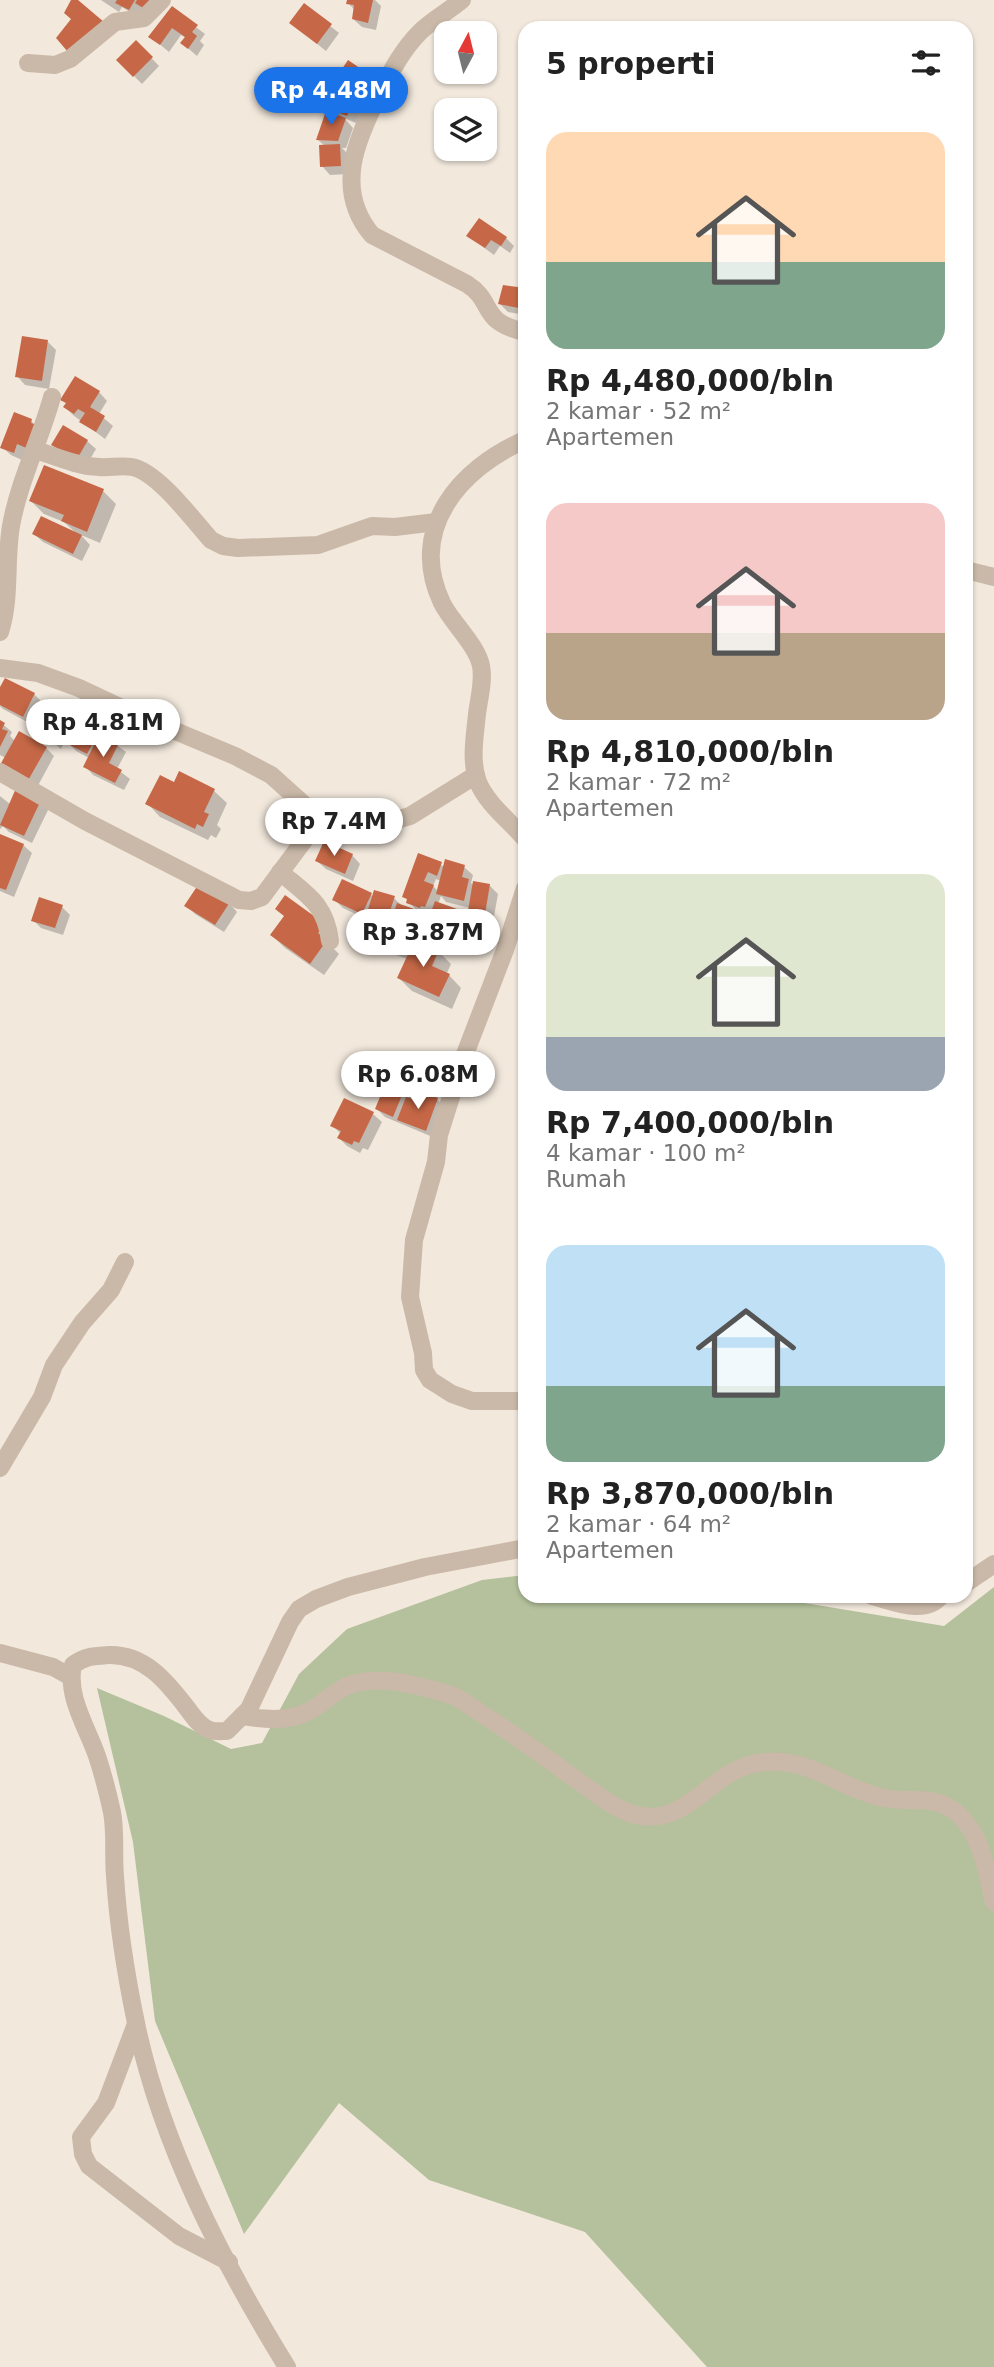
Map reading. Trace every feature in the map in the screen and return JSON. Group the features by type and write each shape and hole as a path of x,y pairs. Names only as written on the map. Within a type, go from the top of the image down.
{"street":[{"path":"28,63 55,65 69,59 79,54 116,22 144,18 162,0"},
{"path":"462,0 414,39 397,61 369,112 358,138 352,164 355,204 363,223 372,235 467,284 476,290 489,315 500,323 518,329"},
{"path":"3,625 15,505 52,397"},
{"path":"518,444 483,462 450,495 436,522 431,573 449,616 481,664 482,680 474,746 479,785 494,807 518,832"},
{"path":"36,450 77,465 131,467 140,470 155,479 211,540 237,548 318,545 372,526 395,527 436,522"},
{"path":"973,572 994,577"},
{"path":"0,668 38,673 235,756 271,775 320,819 338,826 375,826 410,816 476,775"},
{"path":"0,772 85,821 239,900 251,901 262,897 320,819"},
{"path":"279,872 317,903 327,920 330,941"},
{"path":"518,910 462,1062 439,1135 436,1162 414,1240 410,1297 423,1353 424,1370 430,1380 452,1394 471,1401 518,1401"},
{"path":"0,1468 42,1396 54,1365 82,1323 111,1290 125,1262"},
{"path":"288,2367 262,2326 195,2196 162,2120 136,2024 118,1910 112,1815 98,1759 71,1690 73,1665 85,1656 114,1655 150,1666 199,1723 211,1731 227,1731 243,1716 258,1692 290,1622 299,1609 316,1599 348,1587 425,1567 518,1549"},
{"path":"973,1578 994,1564"},
{"path":"903,1603 916,1606 932,1603"},
{"path":"0,1653 52,1667 71,1677"},
{"path":"243,1716 262,1719 303,1714 345,1687 358,1683 409,1684 454,1696 623,1810 642,1816 658,1817 670,1814 702,1796 728,1775 750,1764 782,1761 807,1766 883,1798 911,1798 943,1803 959,1815 975,1833 994,1902"},
{"path":"136,2024 117,2081 106,2103 81,2137 83,2154 89,2166 179,2236 229,2262"}],"green space":[{"path":"518,1576 518,1603 804,1603 944,1626 994,1587 994,2367 707,2367 585,2232 429,2180 339,2103 244,2234 155,2021 133,1842 97,1688 164,1716 231,1749 262,1743 299,1674 347,1629 482,1580"}],"building":[{"path":"71,0 78,0 104,22 68,52 56,38 71,19 64,13"},
{"path":"117,0 135,0 129,10 115,3"},
{"path":"137,0 154,0 148,11 135,3"},
{"path":"347,0 373,0 368,23 352,19 354,5 346,4"},
{"path":"304,3 332,24 317,44 289,23"},
{"path":"172,6 198,25 192,32 197,36 188,49 180,43 185,37 172,28 160,45 148,37"},
{"path":"136,40 153,57 133,77 116,60"},
{"path":"348,60 367,73 357,88 338,75"},
{"path":"338,81 358,90 347,116 326,107"},
{"path":"326,111 346,118 338,141 316,140"},
{"path":"340,144 341,166 320,167 319,145"},
{"path":"479,218 507,237 501,246 491,240 485,248 466,236"},
{"path":"503,285 518,287 518,308 498,304"},
{"path":"22,336 48,340 42,381 15,377"},
{"path":"75,376 100,391 90,407 105,416 96,432 79,422 85,413 78,409 74,414 63,407 66,403 60,400"},
{"path":"14,412 32,419 31,423 40,426 31,450 17,444 14,453 0,448"},
{"path":"63,425 88,440 77,459 51,445"},
{"path":"44,465 104,489 87,532 61,521 64,515 29,501"},
{"path":"41,516 82,535 73,554 32,534"},
{"path":"5,678 35,693 23,717 0,705 0,687"},
{"path":"47,699 69,709 53,742 44,737 48,730 29,721 38,702 44,705"},
{"path":"79,719 100,730 87,754 66,743"},
{"path":"0,720 5,723 2,729 8,731 0,747"},
{"path":"19,731 47,747 26,784 0,765"},
{"path":"100,733 119,743 109,763 122,770 115,783 83,767"},
{"path":"179,771 215,789 204,812 209,814 203,827 197,824 195,829 145,804 160,775 174,782"},
{"path":"17,786 42,798 24,836 0,825"},
{"path":"0,834 24,844 6,890 0,888"},
{"path":"324,841 353,854 345,874 315,861"},
{"path":"418,853 442,862 437,876 428,872 424,881 434,885 425,907 420,908 406,903 407,899 402,897"},
{"path":"445,859 465,865 462,877 469,879 464,901 436,894"},
{"path":"342,879 372,893 362,914 332,900"},
{"path":"473,881 490,884 485,914 468,911"},
{"path":"200,882 230,902 215,925 184,906"},
{"path":"374,890 395,896 386,923 366,916"},
{"path":"285,895 325,924 318,933 327,940 310,964 270,935 284,916 275,909"},
{"path":"39,897 63,905 55,928 31,921"},
{"path":"435,901 457,909 445,943 423,934"},
{"path":"397,903 426,913 423,921 416,919 413,929 391,921"},
{"path":"362,917 385,925 378,947 355,939"},
{"path":"390,923 412,930 404,953 382,946"},
{"path":"415,939 439,950 432,966 450,974 439,997 397,978"},
{"path":"412,1052 437,1067 426,1085 421,1082 415,1093 395,1081"},
{"path":"387,1080 405,1088 393,1117 375,1109"},
{"path":"418,1090 438,1098 426,1131 397,1120 406,1097 415,1100"},
{"path":"344,1098 374,1112 359,1143 354,1141 352,1145 337,1138 341,1131 330,1126"}]}
